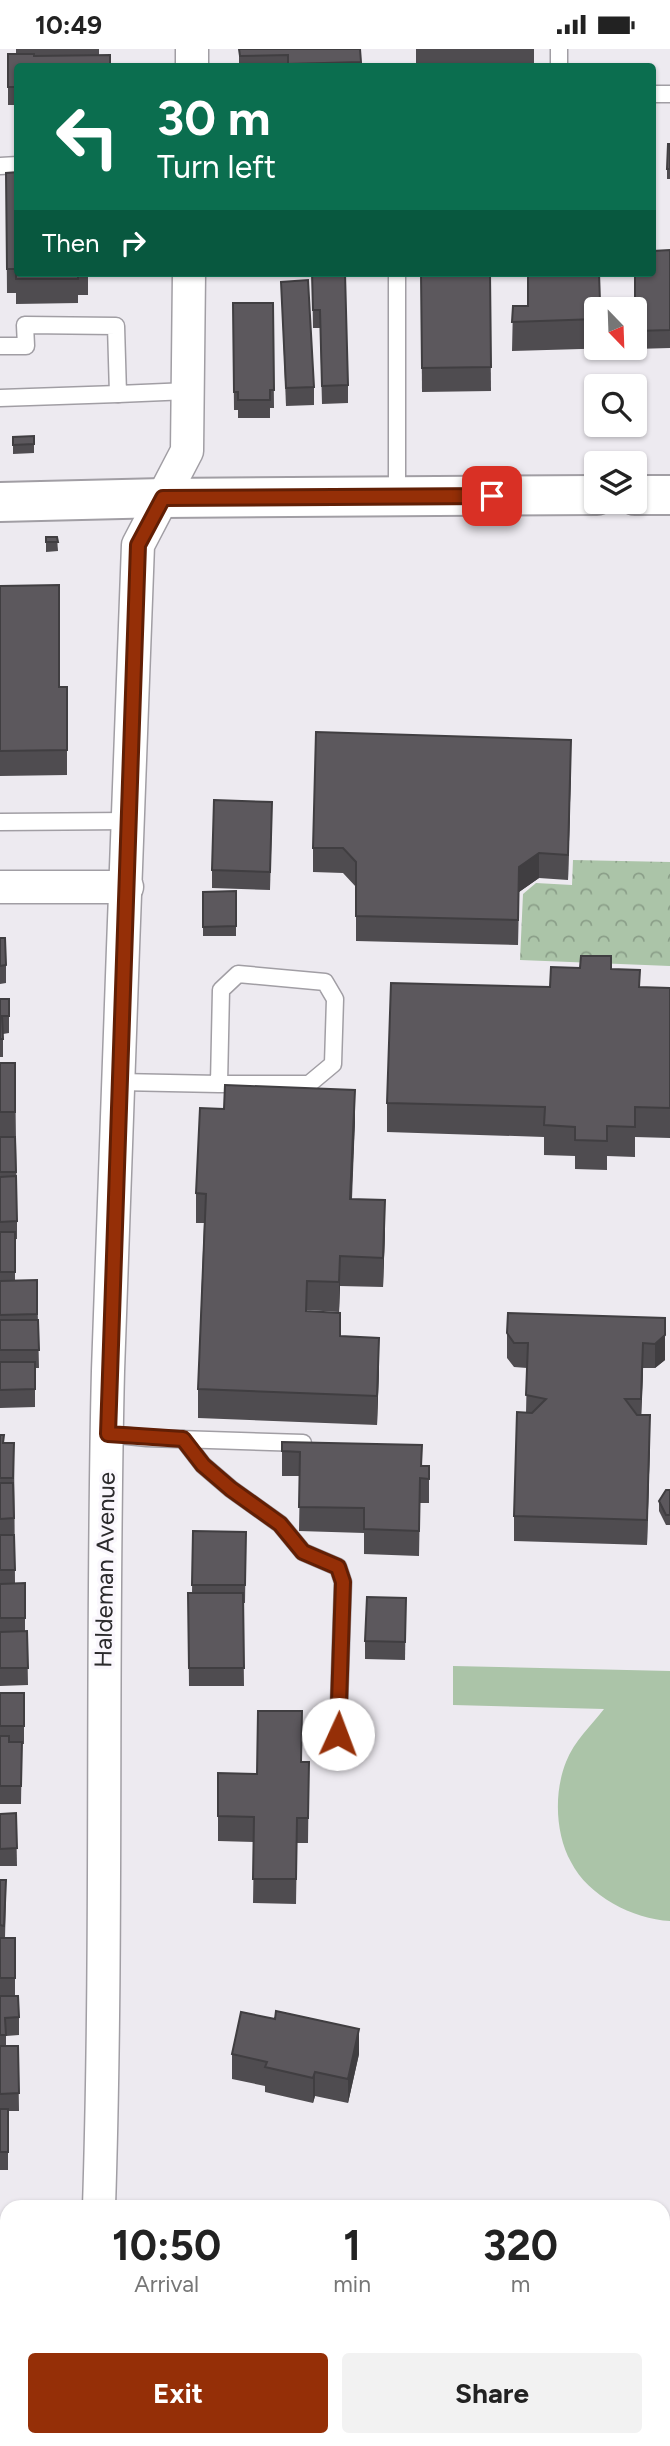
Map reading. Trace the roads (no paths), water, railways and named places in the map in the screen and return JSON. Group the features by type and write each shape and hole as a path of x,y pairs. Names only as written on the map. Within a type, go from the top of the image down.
{"main road":[{"path":"0,502 584,495"},
{"path":"647,495 670,495"}],"street":[{"name":"Haldeman Avenue","path":"99,2200 104,2035 104,1643 108,1434 138,545 187,451 189,277"},
{"path":"0,887 127,887"}],"lane":[{"path":"397,277 397,497"},
{"path":"0,346 26,346 25,325 116,325 118,394"},
{"path":"0,398 188,391"},
{"path":"0,822 129,821"},
{"path":"119,1082 219,1084 309,1084 333,1064 335,999 325,982 237,974 221,990 219,1084"},
{"path":"108,1434 318,1444"},
{"path":"183,1439 203,1465 280,1524 303,1552 338,1567 343,1582 338,1734"}]}
